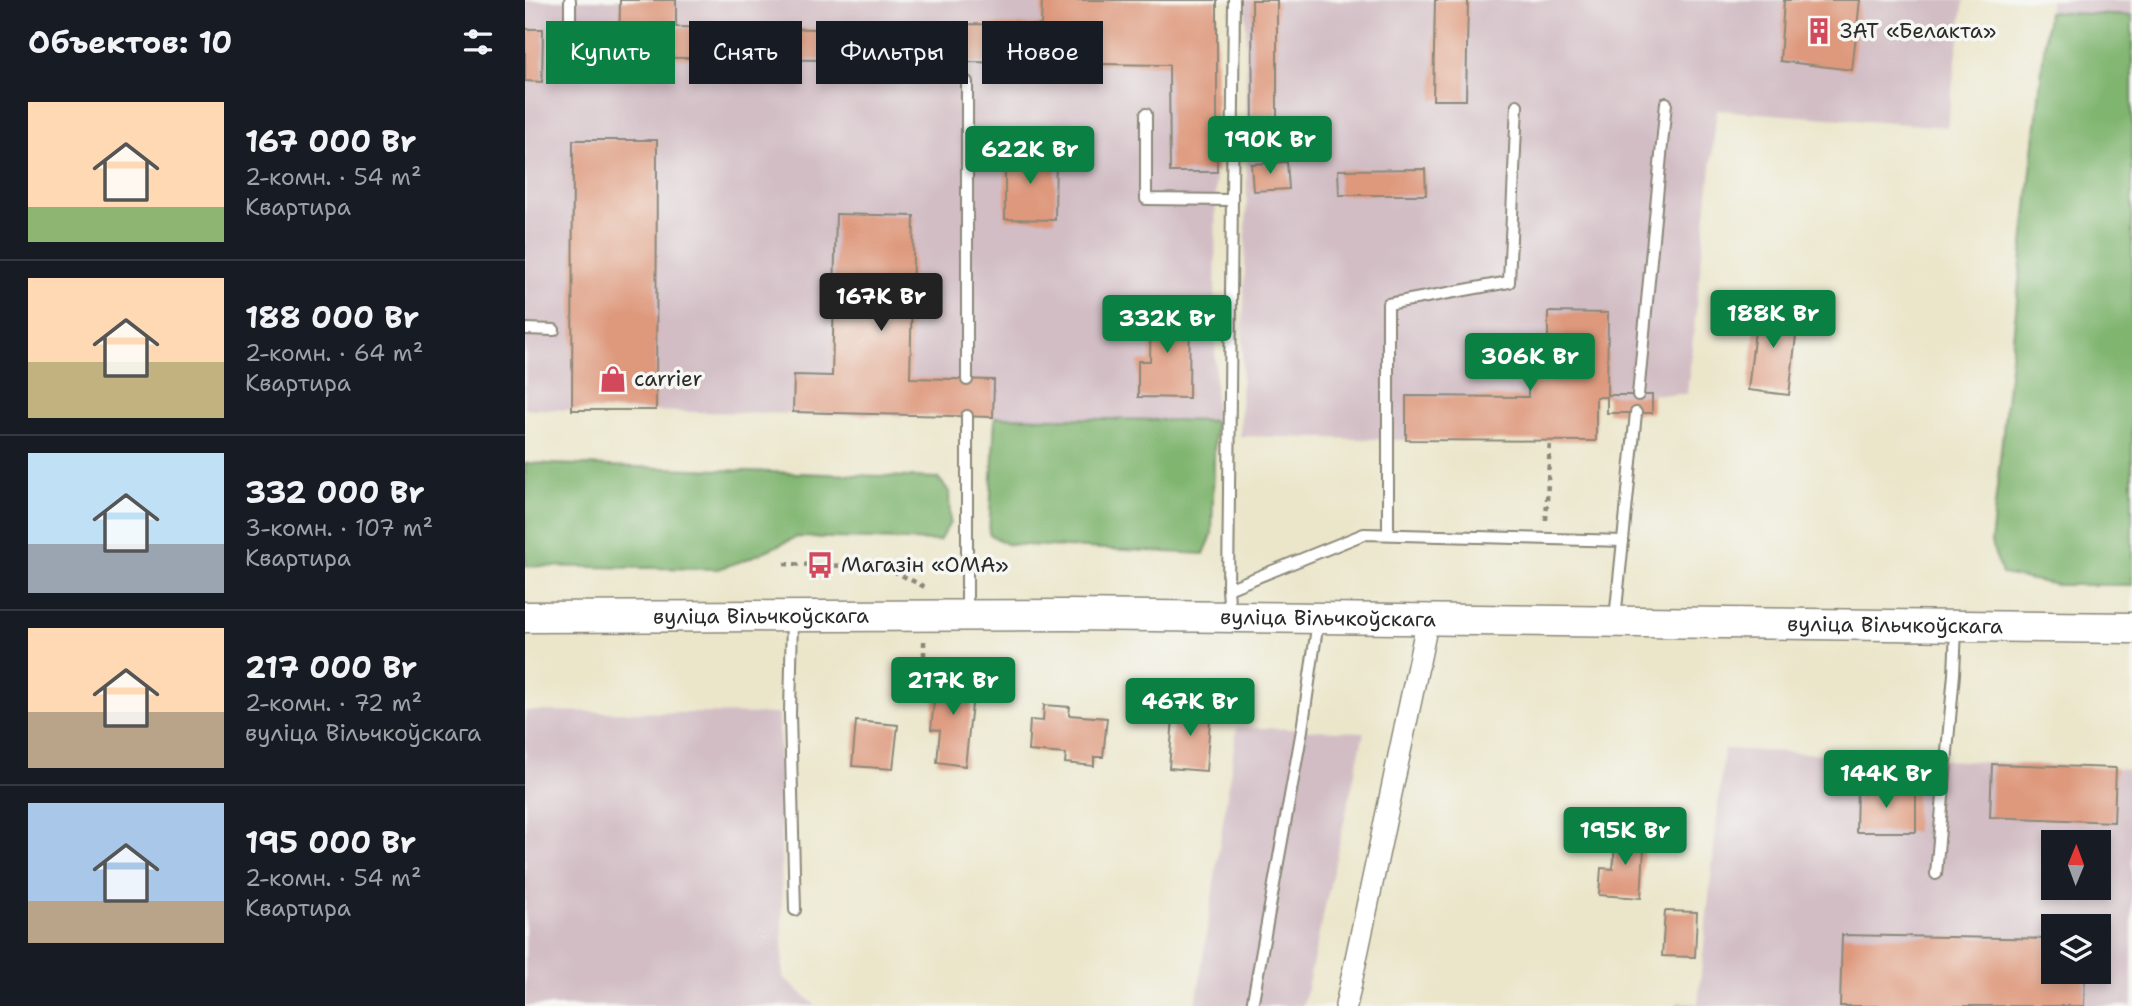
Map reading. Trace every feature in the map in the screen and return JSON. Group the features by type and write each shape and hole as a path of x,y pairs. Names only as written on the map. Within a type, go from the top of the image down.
{"main road":[{"name":"вуліца Вільчкоўскага","path":"525,617 967,615 1229,603 1318,618 2132,628"}],"street":[{"path":"1346,1006 1428,620"}],"lane":[{"path":"570,0 570,21"},
{"path":"1234,0 1229,603 1364,534 1623,541"},
{"path":"967,380 968,84"},
{"path":"1638,395 1666,103"},
{"path":"1388,534 1388,304 1509,282 1517,105"},
{"path":"1146,114 1146,198 1232,200"},
{"path":"525,329 554,330"},
{"path":"1614,622 1636,413"},
{"path":"967,416 967,615"},
{"path":"792,615 790,714 795,910"},
{"path":"1252,1006 1302,730 1318,618"},
{"path":"1936,874 1956,626"}],"path":[{"path":"1546,539 1550,441"}],"shaded area":[{"path":"525,0 1216,0 1215,421 525,409"},
{"path":"1246,0 1964,0 1947,127 1717,110 1687,394 1607,395 1548,355 1528,355 1528,397 1406,396 1406,440 1240,436 1247,195"},
{"path":"2050,0 2132,0 2132,16 2048,12"},
{"path":"525,711 779,714 783,977 816,1006 525,1006"},
{"path":"1237,727 1364,732 1303,1006 1196,1006"},
{"path":"1724,749 2132,769 2132,1006 1677,1006 1678,1002 1698,1004"}],"green space":[{"path":"2048,12 2132,16 2132,585 2057,585 2002,574 1991,543"},
{"path":"995,417 1215,421 1212,535 1204,554 1006,544 989,534"},
{"path":"525,463 938,478 949,491 950,523 939,541 797,537 718,569 525,566"}],"building":[{"path":"620,0 676,0 676,27 689,27 689,58 675,58 675,21 620,21"},
{"path":"1042,0 1217,0 1217,172 1170,172 1169,65 1103,64 1103,21 1041,21"},
{"path":"1252,0 1277,0 1277,140 1253,140"},
{"path":"1435,0 1468,0 1466,100 1433,100"},
{"name":"ЗАТ «Белакта»","path":"1784,0 1860,0 1852,70 1780,61"},
{"path":"968,24 982,24 982,62 968,62"},
{"path":"525,29 543,29 542,82 525,81"},
{"path":"802,29 816,29 816,60 802,60"},
{"path":"573,140 657,140 656,410 572,410"},
{"path":"1005,152 1056,153 1055,220 1005,219"},
{"path":"1287,162 1289,189 1253,191 1251,164"},
{"path":"1425,169 1426,195 1339,195 1338,170"},
{"path":"836,214 914,216 910,378 994,380 993,417 793,412 794,375 832,376"},
{"path":"1151,305 1190,306 1189,398 1138,397 1138,361 1150,361"},
{"path":"1758,305 1799,310 1789,395 1748,390"},
{"path":"1548,312 1608,313 1607,397 1596,397 1596,441 1406,440 1406,396 1528,397 1528,355 1548,355"},
{"path":"1607,395 1652,395 1652,413 1607,413"},
{"path":"937,674 975,678 965,766 937,762 940,730 931,729"},
{"path":"1044,705 1070,707 1069,715 1107,718 1103,757 1094,757 1094,766 1065,763 1066,754 1028,751 1030,720 1043,721"},
{"path":"1174,705 1211,708 1206,771 1169,768"},
{"path":"856,721 898,725 893,769 852,766"},
{"path":"1992,764 2116,768 2114,822 1990,817"},
{"path":"1857,787 1916,787 1916,832 1856,832"},
{"path":"1616,830 1645,832 1641,898 1599,895 1601,868 1613,869"},
{"path":"1665,911 1697,912 1695,957 1662,956"},
{"path":"1842,935 2041,939 2041,984 2085,984 2084,1006 1840,1006"}],"place":[{"name":"ЗАТ «Белакта»","path":"1819,31"},
{"name":"carrier","path":"613,379"},
{"name":"Магазін «ОМА»","path":"820,565"}]}
